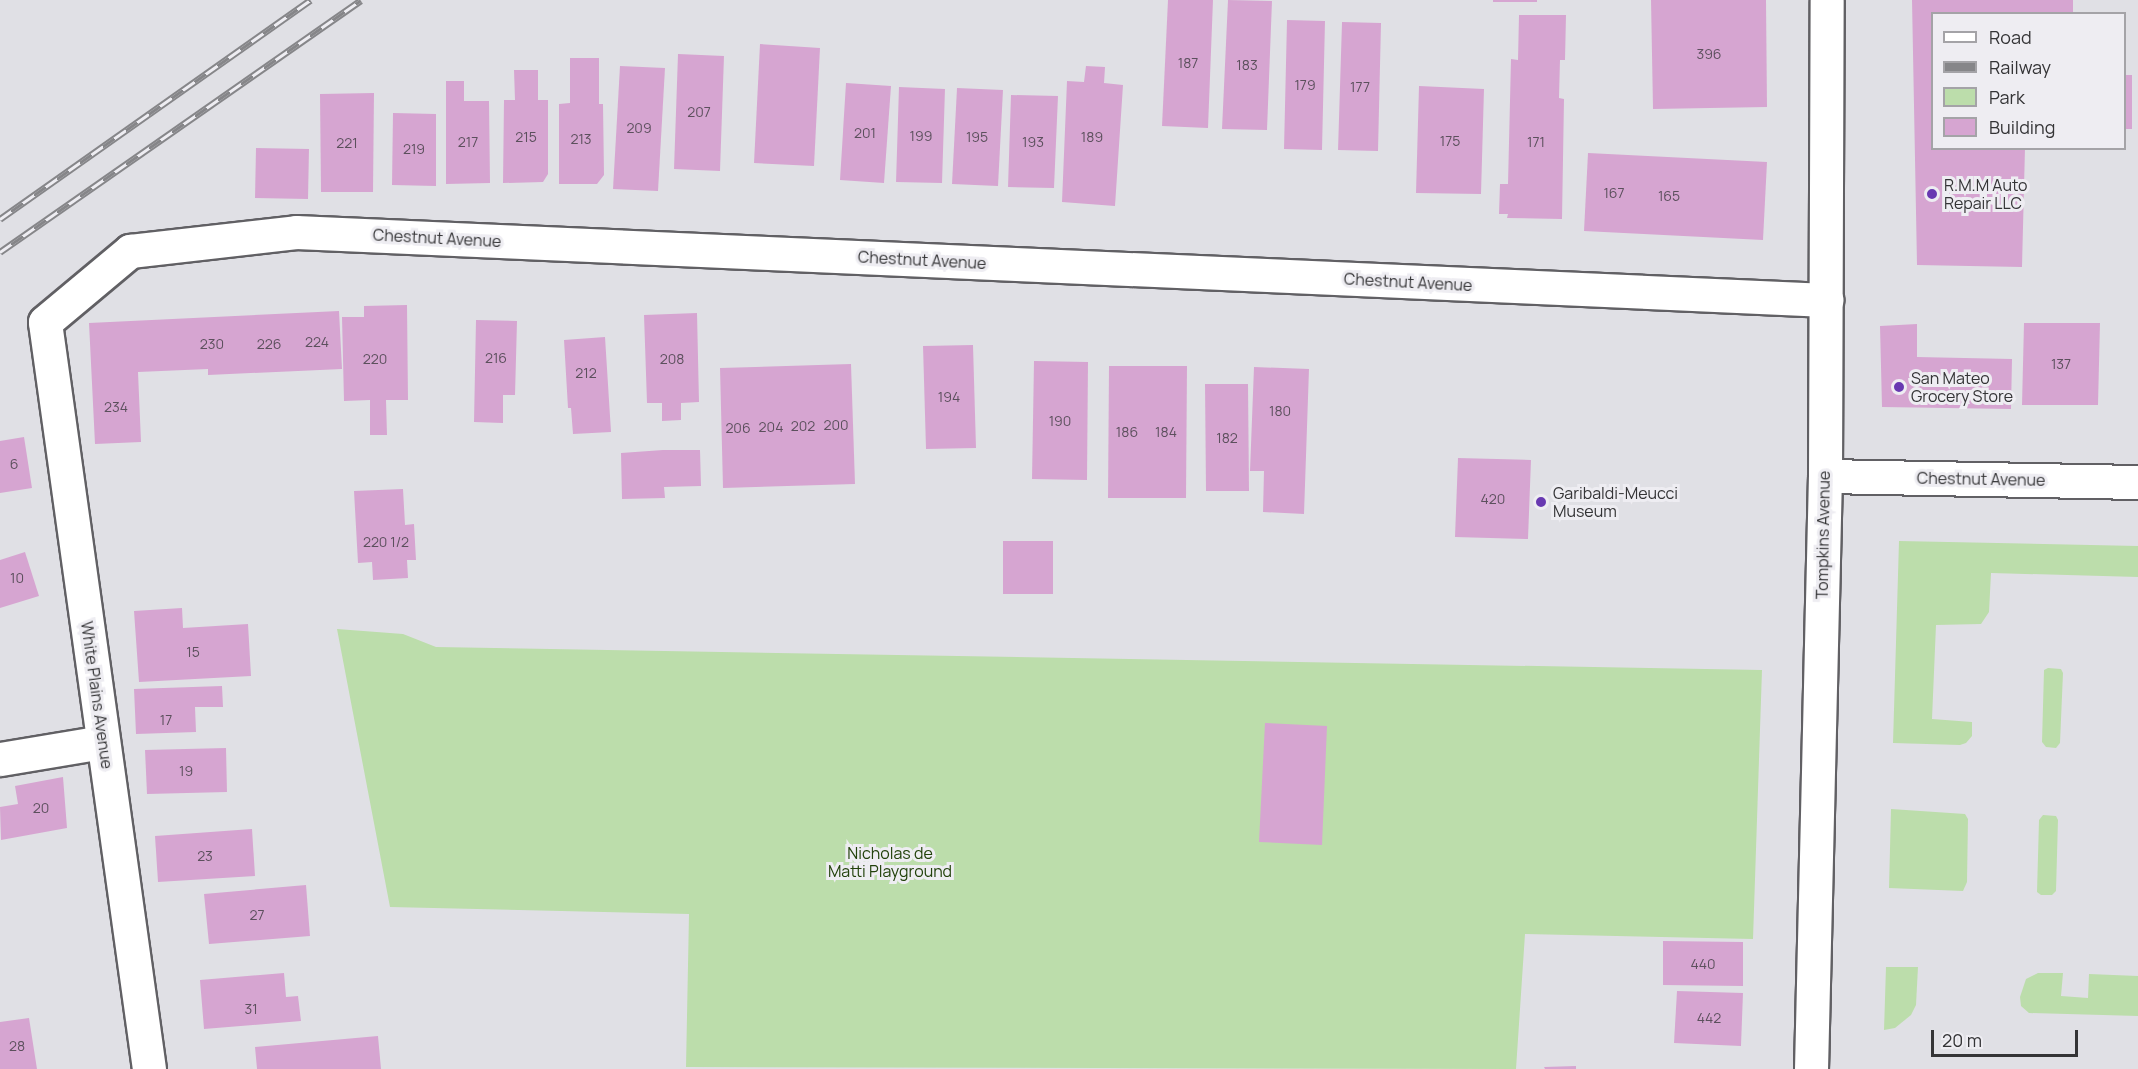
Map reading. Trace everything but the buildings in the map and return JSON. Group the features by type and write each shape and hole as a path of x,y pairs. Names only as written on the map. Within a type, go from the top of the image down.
{"street":[{"name":"Tompkins Avenue","path":"1811,1069 1825,476 1827,0"},
{"name":"Chestnut Avenue","path":"45,322 130,251 296,232 1826,300"},
{"name":"White Plains Avenue","path":"45,322 149,1069"},
{"name":"Chestnut Avenue","path":"1825,476 2138,482"},
{"path":"0,759 103,742"}],"green space":[{"path":"1899,541 2138,546 2138,577 1991,573 1989,612 1981,624 1936,625 1932,719 1972,722 1972,736 1966,743 1960,745 1893,743"},
{"name":"Nicholas de Matti Playground","path":"337,629 403,634 436,647 1762,670 1753,939 1525,934 1516,1069 686,1067 689,914 390,907"},
{"path":"2061,669 2063,673 2060,743 2056,748 2046,747 2042,742 2044,670"},
{"path":"1891,809 1965,814 1968,819 1967,882 1963,891 1889,888"},
{"path":"2043,815 2056,816 2058,820 2056,891 2052,895 2041,895 2037,892 2039,820"},
{"path":"1886,967 1918,967 1916,1005 1911,1015 1895,1028 1884,1030"},
{"path":"2038,973 2063,973 2061,996 2088,998 2089,974 2138,976 2138,1016 2029,1013 2021,1006 2020,997 2026,979"}],"railway":[{"path":"0,219 310,0"},
{"path":"0,252 361,0"}],"place":[{"name":"R.M.M Auto Repair LLC","path":"1932,194"},
{"name":"San Mateo Grocery Store","path":"1899,387"},
{"name":"Garibaldi-Meucci Museum","path":"1541,502"}]}
